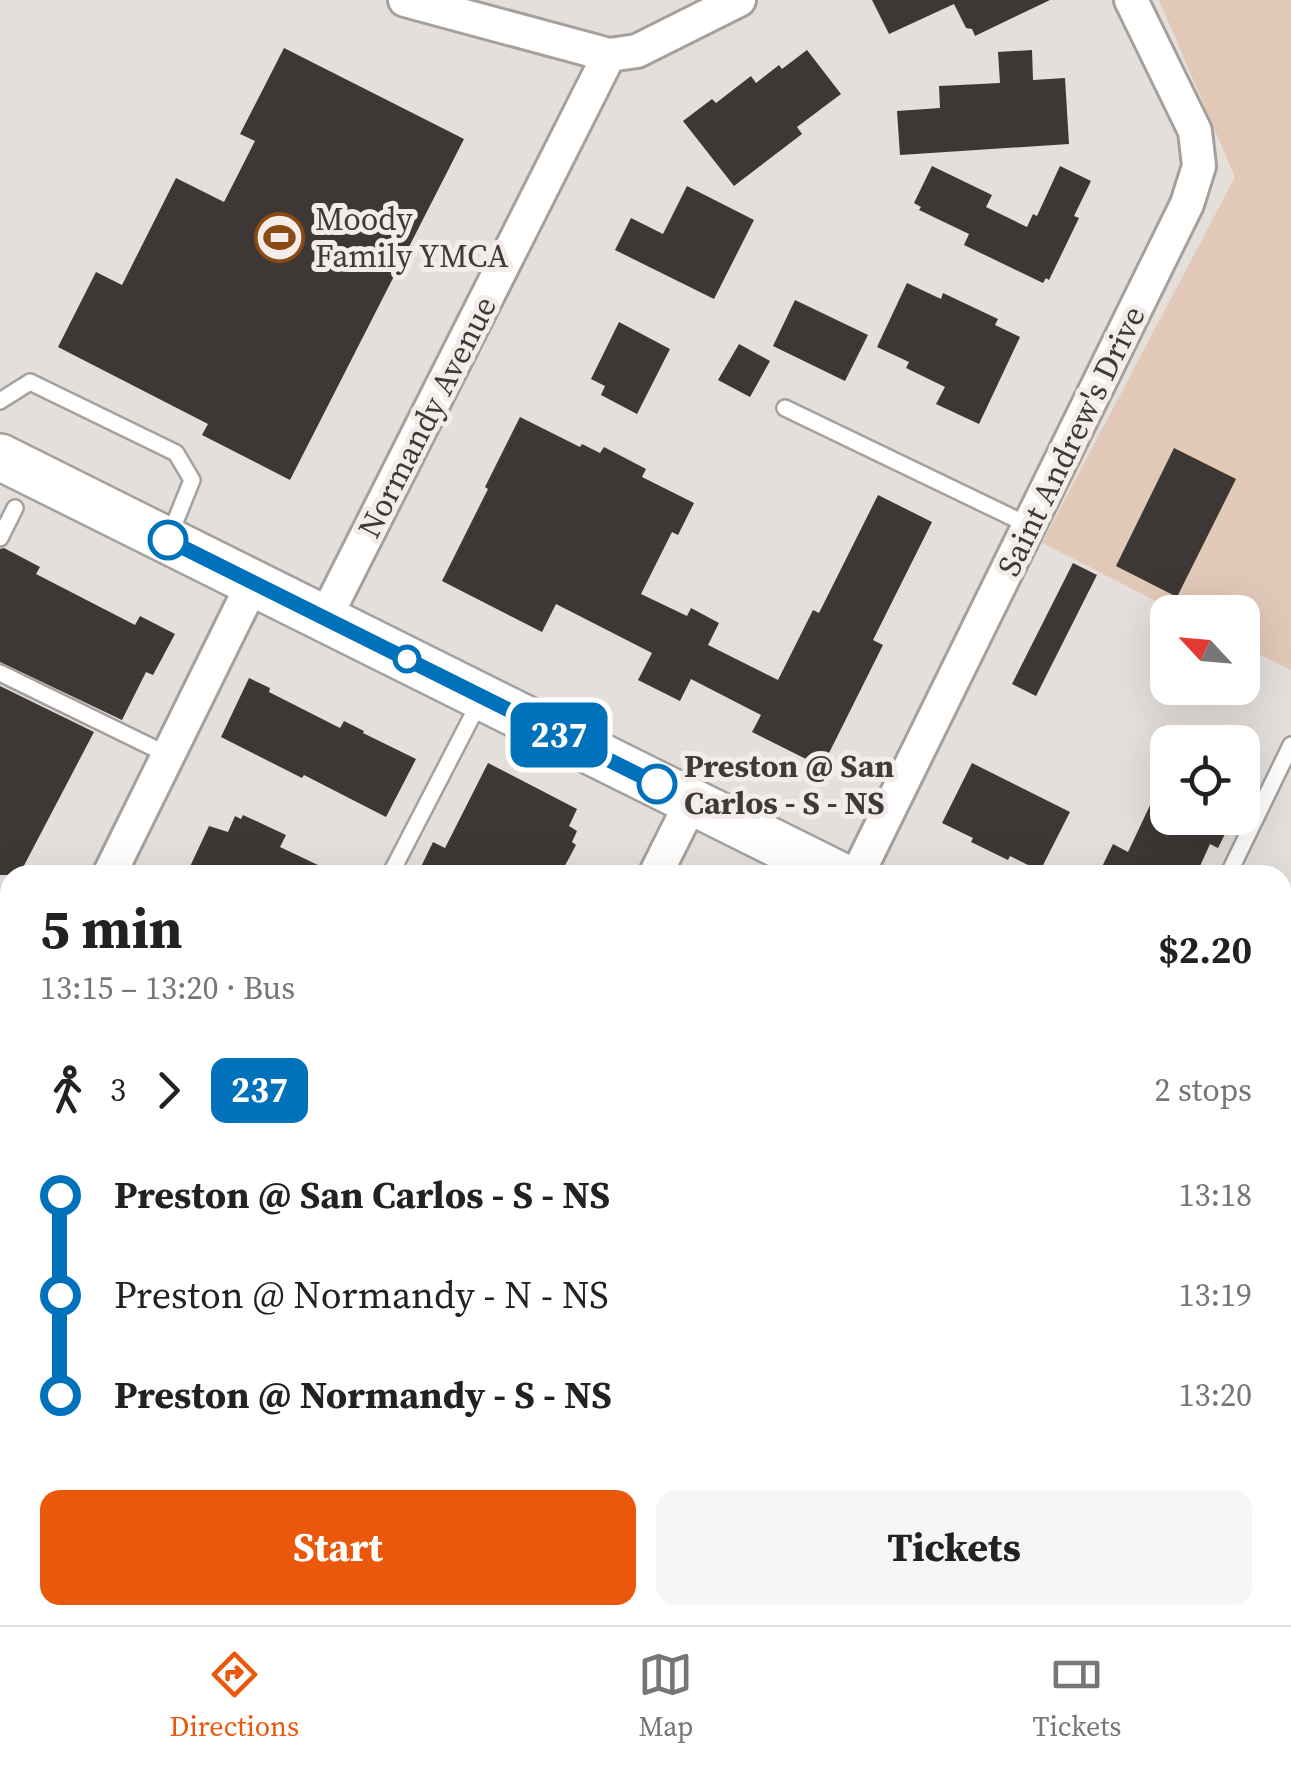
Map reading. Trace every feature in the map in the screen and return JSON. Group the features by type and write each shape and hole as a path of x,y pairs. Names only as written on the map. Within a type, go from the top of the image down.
{"main road":[{"path":"0,456 819,865"}],"street":[{"path":"406,0 609,55 636,51 739,0"},
{"name":"Saint Andrew's Drive","path":"862,865 1188,204 1200,166 1195,131 1130,0"},
{"name":"Normandy Avenue","path":"325,618 609,55"},
{"path":"114,865 253,583"},
{"path":"660,865 692,801"}],"lane":[{"path":"0,401 30,382 176,454 192,480 168,540"},
{"path":"785,408 1030,526"},
{"path":"0,538 15,508"},
{"path":"0,674 168,755"},
{"path":"395,865 482,697"},
{"path":"1233,865 1291,746"}],"shaded area":[{"path":"1159,0 1291,0 1291,670 1260,654 1260,595 1150,598 1042,543 1235,177"}],"building":[{"path":"872,0 1050,0 975,36 972,29 966,28 954,4 889,34"},
{"name":"Moody Family YMCA","path":"284,48 464,139 290,480 202,435 208,424 58,347 96,272 122,285 176,178 224,202 255,141 240,134"},
{"path":"807,50 841,94 797,127 802,134 734,186 683,121 712,99 716,103 751,76 756,83"},
{"path":"1032,50 1033,80 1065,78 1069,144 900,155 897,111 940,108 939,86 1000,83 998,52"},
{"path":"932,166 992,195 986,207 1027,227 1033,214 1037,216 1060,166 1091,181 1074,216 1079,218 1049,280 1046,278 1043,283 964,245 969,234 919,210 921,207 914,203"},
{"path":"687,186 754,220 714,299 615,250 631,218 663,234"},
{"path":"907,283 941,299 943,293 998,319 995,325 1020,337 979,424 936,404 945,387 906,368 909,362 877,347"},
{"path":"795,300 868,335 845,381 773,346"},
{"path":"619,322 670,349 637,414 601,395 605,386 591,379"},
{"path":"739,344 770,361 750,397 718,380"},
{"path":"520,417 580,447 582,444 600,453 604,447 646,469 642,477 694,503 678,535 672,532 641,594 687,616 691,608 719,623 708,645 778,680 813,610 819,613 878,495 932,522 873,640 883,645 822,767 752,732 761,715 691,679 680,701 638,680 652,653 556,604 542,632 442,581"},
{"path":"1174,448 1236,479 1178,595 1116,566"},
{"path":"0,549 40,567 36,574 135,625 140,616 175,634 153,675 146,672 122,720 0,662"},
{"path":"1073,563 1097,575 1036,696 1012,684"},
{"path":"249,678 340,728 344,721 416,759 386,817 221,737"},
{"path":"0,686 94,732 24,865 0,865"},
{"path":"488,763 577,809 569,826 577,831 572,842 576,845 565,865 422,865 433,842 445,848"},
{"path":"972,763 1070,812 1043,865 1028,865 1010,856 1008,860 942,823"},
{"path":"1150,805 1150,835 1224,835 1218,848 1210,844 1201,865 1103,865 1113,844 1128,852"},
{"path":"243,815 286,835 280,847 318,865 191,865 209,826 228,832 235,816 241,819"}],"bus line":[{"name":"237","path":"168,540 657,784"}],"place":[{"name":"Moody Family YMCA","path":"280,237"},
{"name":"Preston @ San Carlos - S - NS","path":"657,784"}]}
